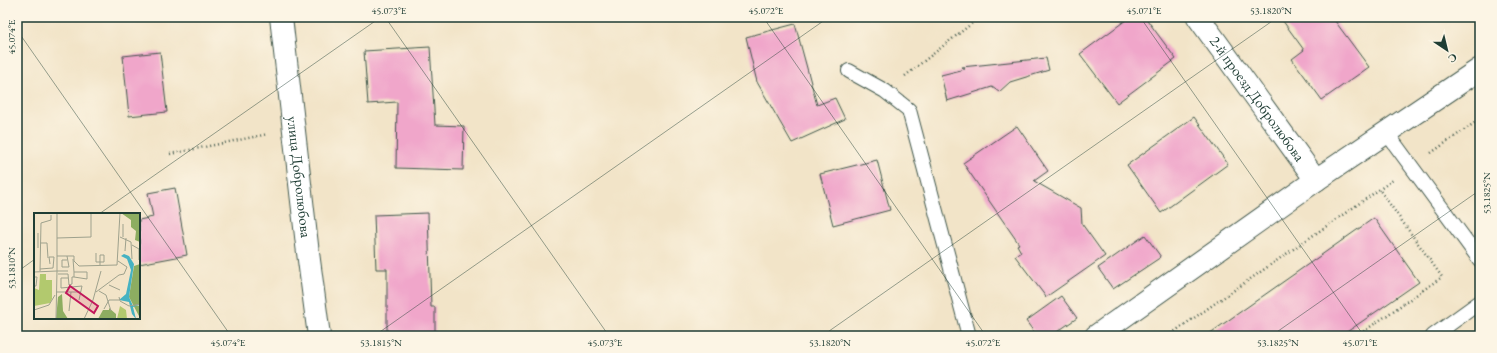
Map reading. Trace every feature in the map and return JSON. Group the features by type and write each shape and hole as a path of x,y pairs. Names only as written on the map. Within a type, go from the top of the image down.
{"street":[{"name":"улица Добролюбова","path":"281,17 319,336"},
{"name":"2-й проезд Добролюбова","path":"1198,17 1316,180"},
{"path":"1096,336 1316,180 1480,69"}],"lane":[{"path":"849,71 885,91 909,110 969,336"},
{"path":"1386,132 1480,260"},
{"path":"1433,336 1480,302"}],"path":[{"path":"885,91 980,17"},
{"path":"1168,336 1480,119"},
{"path":"170,154 294,129"},
{"path":"1357,336 1442,277 1379,189"}],"building":[{"path":"1130,17 1145,17 1176,59 1117,103 1080,54"},
{"path":"1280,17 1332,17 1369,67 1322,100 1292,59 1304,50"},
{"path":"795,24 817,105 835,98 845,119 792,143 757,82 746,37"},
{"path":"430,47 435,125 464,126 463,170 396,168 397,102 368,104 364,51"},
{"path":"160,52 167,112 129,116 123,56"},
{"path":"1046,58 1049,70 1010,82 999,92 992,87 947,101 941,75 965,69 962,67"},
{"path":"1194,117 1228,164 1161,213 1127,165"},
{"path":"1017,126 1048,171 1034,181 1081,208 1082,224 1105,256 1046,297 1015,256 1021,252 1017,245 1019,244 963,163"},
{"path":"877,160 890,210 833,225 820,174"},
{"path":"175,188 187,255 140,264 140,220 153,217 148,193"},
{"path":"428,213 431,307 435,307 435,336 387,336 387,269 376,269 374,215"},
{"path":"1374,218 1419,282 1341,336 1206,336"},
{"path":"1145,235 1161,257 1113,289 1098,268"},
{"path":"1061,296 1077,318 1051,336 1037,336 1026,321"}]}
